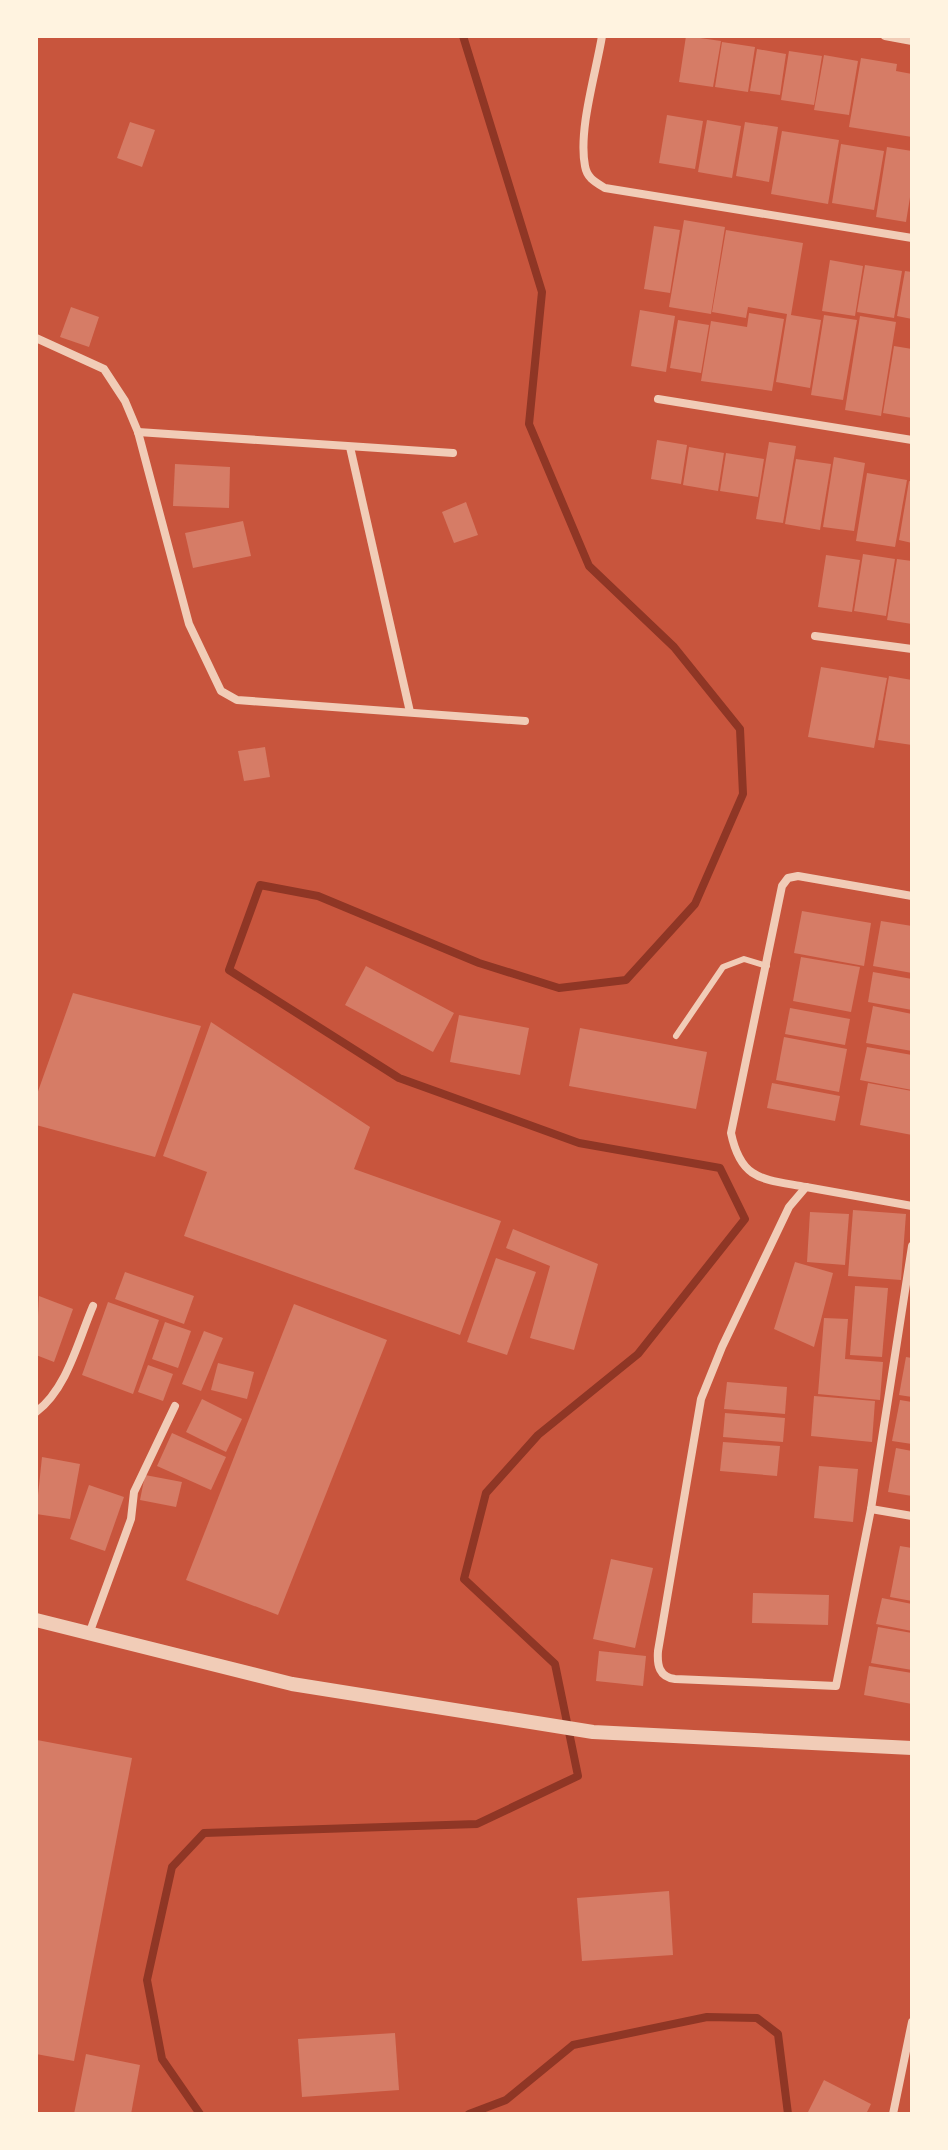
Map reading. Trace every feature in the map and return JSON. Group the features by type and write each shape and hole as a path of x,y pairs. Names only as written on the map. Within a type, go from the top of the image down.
{"street":[{"path":"602,36 585,136 585,167 591,180 605,188 912,238"},
{"path":"885,36 912,41"},
{"path":"36,338 104,369 125,401 138,432 189,624 221,691 237,700 525,721"},
{"path":"658,399 912,440"},
{"path":"138,432 453,453"},
{"path":"350,447 410,712"},
{"path":"815,636 912,649"},
{"path":"912,896 798,876 788,878 782,886 731,1133 735,1153 748,1171 760,1179 912,1206"},
{"path":"806,1187 789,1207 722,1347 701,1399 657,1661 663,1675 669,1678 836,1686 871,1509 912,1246"},
{"path":"36,1412 48,1403 61,1381 93,1306"},
{"path":"89,1634 131,1519 134,1492 175,1406"},
{"path":"871,1509 912,1516"},
{"path":"36,1620 292,1684 540,1725 593,1732 912,1748"},
{"path":"893,2114 912,2022"}],"lane":[{"path":"676,1036 723,967 744,959 767,966"}],"building":[{"path":"686,36 721,41 713,87 679,82"},
{"path":"722,42 755,47 748,92 715,87"},
{"path":"757,49 786,54 780,95 750,91"},
{"path":"789,51 822,56 814,105 781,100"},
{"path":"824,55 858,61 849,115 814,110"},
{"path":"861,58 897,64 896,71 912,74 912,137 849,127"},
{"path":"667,115 703,121 695,169 659,163"},
{"path":"707,120 741,126 732,178 698,172"},
{"path":"130,122 155,130 142,167 117,158"},
{"path":"745,122 778,127 769,182 736,176"},
{"path":"782,131 839,140 828,204 771,194"},
{"path":"841,144 884,151 874,210 832,203"},
{"path":"887,147 912,151 912,185 906,222 876,217"},
{"path":"684,220 725,227 711,314 669,307"},
{"path":"654,226 680,230 670,293 644,289"},
{"path":"726,230 803,243 791,315 821,320 810,388 776,382 787,314 748,307 746,318 712,312"},
{"path":"830,260 863,266 855,316 822,311"},
{"path":"865,265 902,271 894,318 857,312"},
{"path":"905,271 912,272 912,319 897,316"},
{"path":"71,307 99,317 89,347 60,337"},
{"path":"640,310 675,316 666,372 631,366"},
{"path":"749,313 784,319 772,391 701,381 711,321 747,327"},
{"path":"824,315 857,320 843,400 811,395"},
{"path":"860,316 896,322 881,416 845,410"},
{"path":"678,320 709,325 701,373 670,368"},
{"path":"894,346 912,349 912,418 883,413"},
{"path":"657,440 687,445 681,484 651,479"},
{"path":"769,442 796,446 783,523 756,519"},
{"path":"689,447 724,453 718,491 683,485"},
{"path":"726,453 764,459 758,497 720,491"},
{"path":"834,457 865,463 854,531 823,527"},
{"path":"796,459 831,464 820,530 785,524"},
{"path":"175,464 230,467 229,508 173,506"},
{"path":"867,473 907,480 895,547 856,541"},
{"path":"909,481 912,482 912,543 899,540"},
{"path":"466,502 478,535 454,543 442,512"},
{"path":"243,521 251,556 193,568 185,533"},
{"path":"863,554 895,559 886,616 854,611"},
{"path":"826,555 860,560 852,612 818,607"},
{"path":"897,559 912,561 912,624 887,620"},
{"path":"821,667 887,678 874,748 808,737"},
{"path":"889,676 912,680 912,745 878,740"},
{"path":"265,747 270,777 244,781 238,751"},
{"path":"802,911 871,923 864,966 794,953"},
{"path":"881,921 912,926 912,973 873,966"},
{"path":"801,957 860,967 851,1012 793,1001"},
{"path":"366,966 454,1013 433,1052 345,1005"},
{"path":"873,972 912,979 912,1010 868,1002"},
{"path":"73,993 201,1026 155,1157 36,1125 36,1097"},
{"path":"873,1006 912,1014 912,1051 866,1043"},
{"path":"790,1008 850,1019 845,1045 785,1034"},
{"path":"459,1015 529,1028 520,1075 450,1062"},
{"path":"211,1022 370,1127 354,1169 501,1221 460,1335 184,1236 207,1172 163,1156"},
{"path":"580,1028 707,1052 696,1109 569,1086"},
{"path":"784,1037 847,1049 839,1092 776,1080"},
{"path":"867,1047 912,1055 912,1090 860,1080"},
{"path":"772,1083 840,1096 835,1121 767,1108"},
{"path":"868,1083 912,1091 912,1135 860,1125"},
{"path":"853,1210 906,1214 901,1280 848,1276"},
{"path":"810,1212 849,1214 845,1265 807,1262"},
{"path":"513,1229 598,1264 574,1350 530,1338 550,1266 506,1248"},
{"path":"496,1258 536,1272 507,1355 467,1342"},
{"path":"795,1262 833,1273 814,1347 774,1329"},
{"path":"125,1272 194,1296 184,1324 115,1299"},
{"path":"855,1286 888,1288 882,1357 850,1355"},
{"path":"39,1296 73,1309 54,1362 36,1355"},
{"path":"108,1302 159,1320 133,1394 82,1375"},
{"path":"294,1304 387,1340 278,1615 186,1580"},
{"path":"824,1318 848,1319 845,1359 883,1362 880,1400 818,1394"},
{"path":"165,1322 191,1331 178,1368 152,1359"},
{"path":"204,1331 223,1338 201,1391 182,1384"},
{"path":"906,1357 912,1358 912,1397 899,1395"},
{"path":"218,1363 254,1372 247,1399 211,1390"},
{"path":"148,1365 173,1374 163,1401 138,1392"},
{"path":"727,1382 787,1387 785,1414 724,1409"},
{"path":"814,1396 875,1401 872,1442 811,1436"},
{"path":"202,1399 242,1419 226,1452 186,1432"},
{"path":"900,1400 912,1402 912,1444 892,1441"},
{"path":"725,1413 785,1418 783,1442 723,1437"},
{"path":"172,1433 226,1457 211,1490 157,1466"},
{"path":"723,1442 780,1446 777,1476 720,1471"},
{"path":"896,1448 912,1451 912,1496 888,1492"},
{"path":"42,1457 80,1464 70,1519 36,1514"},
{"path":"819,1466 858,1469 853,1522 814,1518"},
{"path":"145,1475 182,1482 176,1507 140,1500"},
{"path":"89,1485 124,1497 105,1551 70,1539"},
{"path":"900,1546 912,1548 912,1601 890,1597"},
{"path":"611,1559 653,1568 635,1648 593,1639"},
{"path":"753,1593 829,1595 828,1625 752,1623"},
{"path":"882,1598 912,1604 912,1631 876,1624"},
{"path":"878,1627 912,1633 912,1670 871,1663"},
{"path":"599,1651 646,1656 643,1686 596,1681"},
{"path":"869,1666 912,1673 912,1704 864,1695"},
{"path":"37,1740 132,1758 74,2061 36,2054"},
{"path":"669,1891 673,1955 582,1961 577,1898"},
{"path":"395,2033 399,2090 302,2097 298,2039"},
{"path":"86,2054 140,2065 131,2114 74,2114"},
{"path":"824,2080 871,2104 866,2114 807,2114"}],"waterway":[{"path":"200,2114 162,2059 147,1980 172,1867 204,1833 477,1824 578,1776 555,1664 464,1579 486,1493 538,1435 638,1354 745,1219 720,1168 579,1143 399,1078 229,970 260,885 318,896 479,963 559,988 626,980 695,904 743,794 740,729 674,647 589,566 529,424 542,292 463,36"},
{"path":"469,2114 506,2100 573,2045 707,2017 757,2018 778,2034 788,2114"}]}
